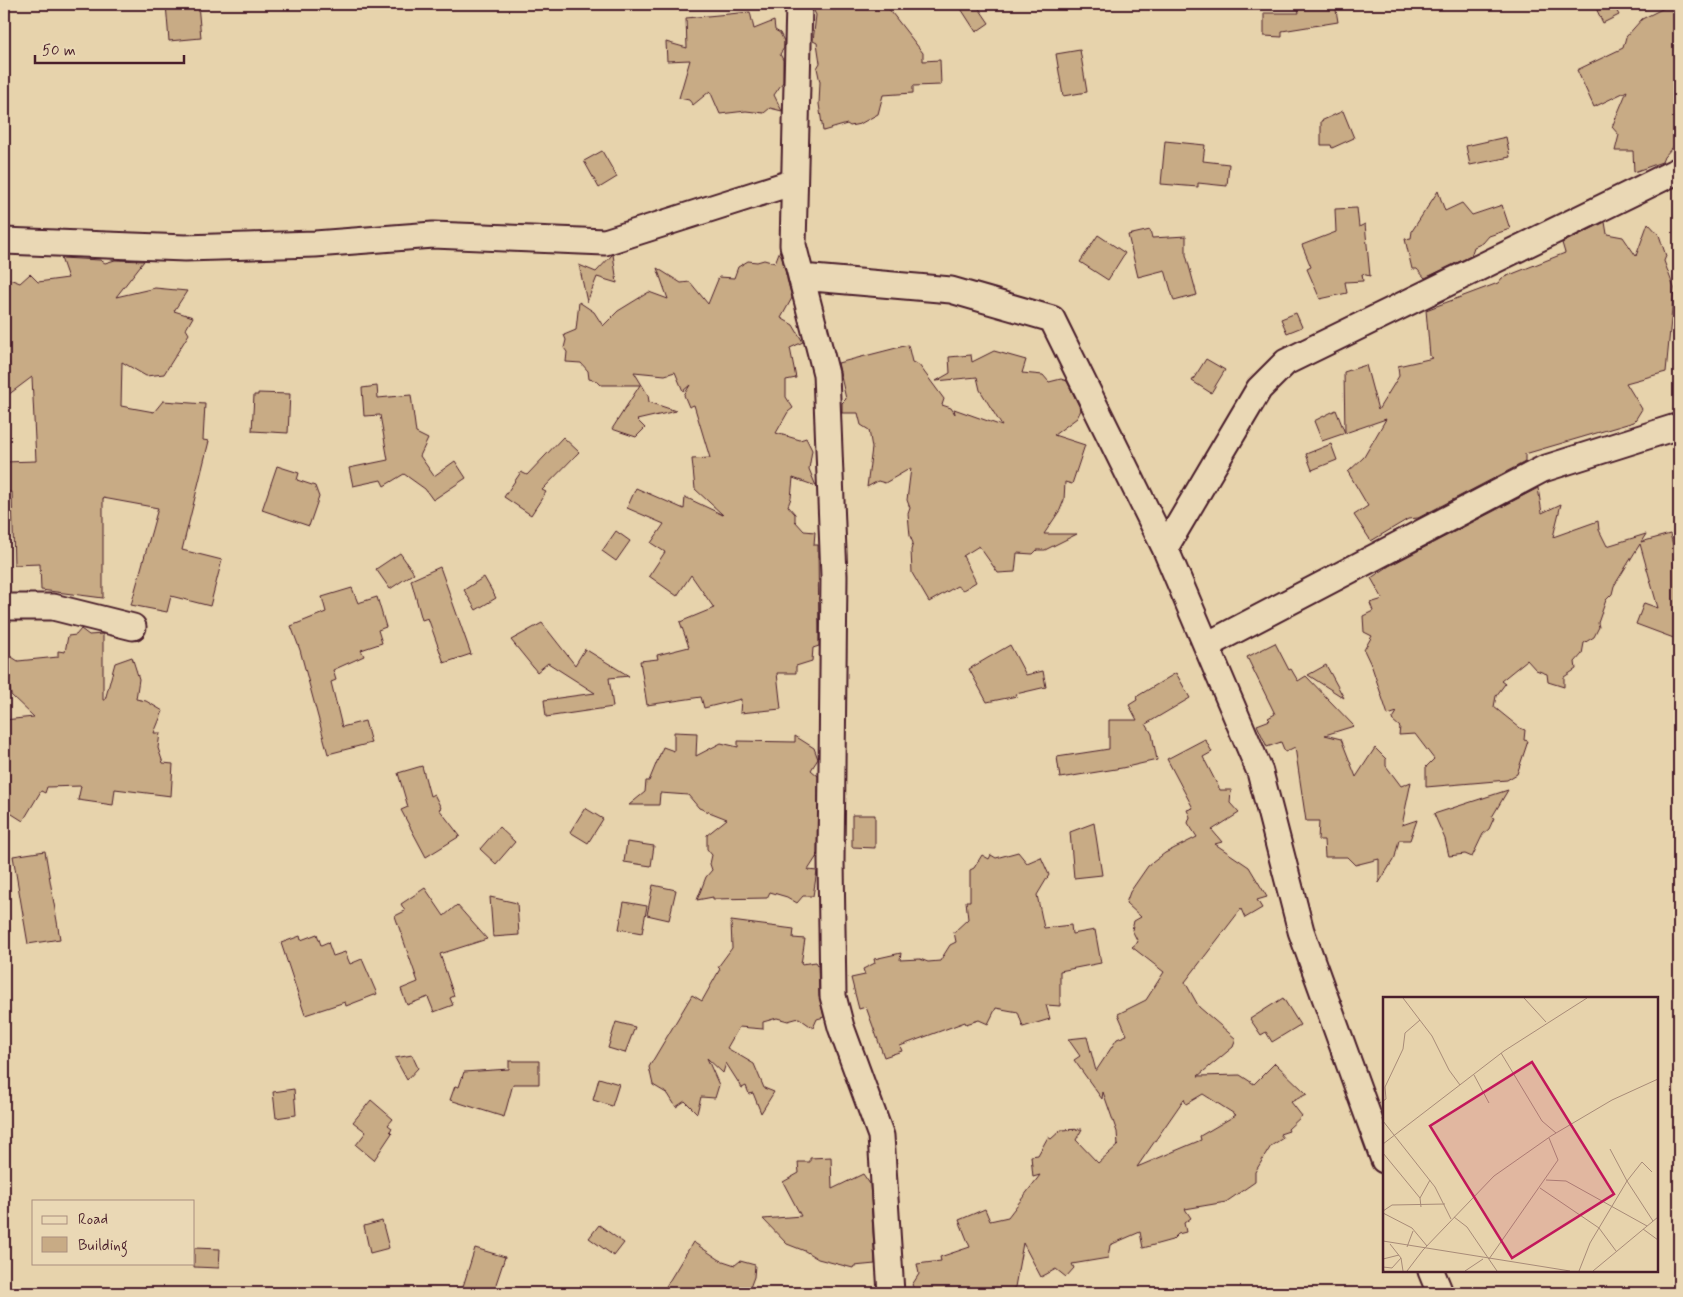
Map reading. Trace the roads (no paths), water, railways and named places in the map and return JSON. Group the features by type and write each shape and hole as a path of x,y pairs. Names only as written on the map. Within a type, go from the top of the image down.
{"street":[{"path":"799,4 793,245 826,383 834,576 831,861 834,996 841,1028 881,1136 891,1293"},
{"path":"1166,548 1259,389 1286,362 1679,170"},
{"path":"4,241 194,248 315,244 433,235 605,242 794,182"},
{"path":"801,277 951,290 1052,319 1166,548 1260,772 1301,931 1383,1157"},
{"path":"1207,644 1543,468 1679,426"},
{"path":"4,607 53,607 133,627"},
{"path":"1431,1272 1440,1293"}]}
